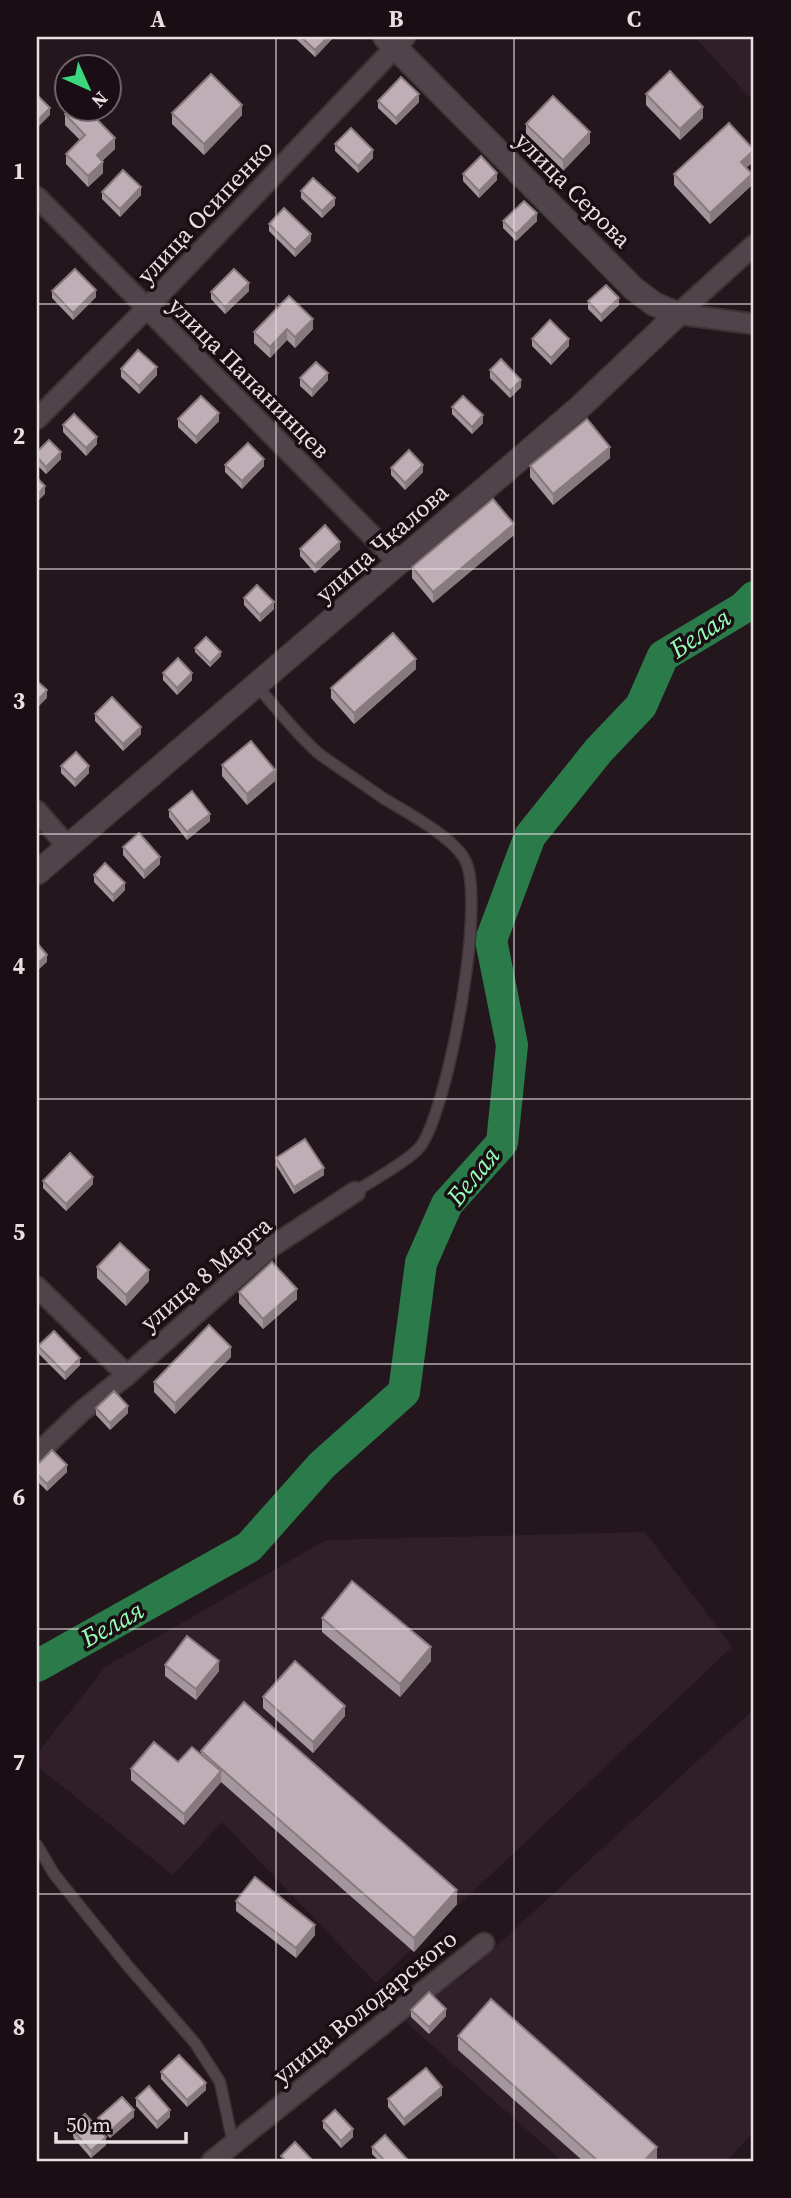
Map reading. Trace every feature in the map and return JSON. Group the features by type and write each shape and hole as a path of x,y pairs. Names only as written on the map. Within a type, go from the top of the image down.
{"street":[{"name":"улица Осипенко","path":"37,419 146,309 395,40"},
{"name":"улица Серова","path":"395,40 634,289 654,304 678,314 754,324"},
{"name":"улица Папанинцев","path":"37,197 399,563"},
{"name":"улица Чкалова","path":"37,873 580,407 754,245"},
{"path":"37,811 68,847"},
{"name":"улица 8 Марта","path":"37,1454 82,1411 127,1375 271,1247 355,1192"},
{"path":"37,1287 127,1375"},
{"name":"улица Володарского","path":"212,2161 484,1943"}],"lane":[{"path":"257,686 319,753 421,821 452,845 465,859 472,889 469,954 445,1081 429,1133 419,1149 355,1192"},
{"path":"37,1845 54,1874 128,1966 195,2043 220,2082 233,2143"}],"shaded area":[{"path":"695,37 754,37 754,102"},
{"path":"645,1532 732,1647 376,1983 222,1822 173,1875 37,1766 37,1754 105,1667 326,1540"},
{"path":"754,1709 754,2131 727,2161 562,2161 406,2022 432,1997 467,1973"}],"building":[{"path":"301,37 328,37 315,50"},
{"path":"670,71 703,107 680,129 646,94"},
{"path":"211,74 242,105 204,144 172,113"},
{"path":"401,77 419,94 396,118 378,101"},
{"path":"37,95 50,108 37,121"},
{"path":"553,96 590,132 563,160 526,124"},
{"path":"73,122 100,122 115,138 97,155 103,162 88,176 66,154 85,135"},
{"path":"729,123 754,150 741,162 752,174 710,213 674,174"},
{"path":"351,128 373,150 358,166 335,144"},
{"path":"481,156 497,173 479,191 463,174"},
{"path":"123,170 141,187 120,209 102,192"},
{"path":"313,178 335,198 322,211 301,191"},
{"path":"524,201 537,213 516,234 503,221"},
{"path":"284,208 311,234 295,250 269,224"},
{"path":"75,269 96,290 73,313 52,291"},
{"path":"234,269 249,283 225,307 211,292"},
{"path":"606,285 619,298 601,315 588,301"},
{"path":"289,296 313,319 295,337 287,329 270,347 254,332"},
{"path":"550,320 569,339 551,358 532,339"},
{"path":"138,350 157,367 139,386 121,369"},
{"path":"501,359 521,380 510,391 490,370"},
{"path":"316,362 328,373 312,390 300,378"},
{"path":"201,396 219,413 196,437 178,419"},
{"path":"463,396 483,415 472,427 452,407"},
{"path":"74,414 97,437 86,448 63,425"},
{"path":"587,419 610,447 553,494 530,466"},
{"path":"49,440 61,452 46,467 37,457 37,452"},
{"path":"248,443 264,459 242,481 225,465"},
{"path":"409,450 423,465 405,483 391,468"},
{"path":"37,478 45,486 37,495"},
{"path":"493,499 514,524 433,592 412,567"},
{"path":"325,525 340,542 315,565 300,549"},
{"path":"257,585 274,602 260,615 244,598"},
{"path":"393,633 416,659 354,713 331,688"},
{"path":"206,637 221,652 210,663 195,648"},
{"path":"178,658 192,673 177,688 163,673"},
{"path":"37,681 47,690 37,701"},
{"path":"112,697 141,727 123,744 95,714"},
{"path":"251,741 275,770 247,794 222,765"},
{"path":"76,752 89,766 75,780 61,766"},
{"path":"192,791 210,814 187,832 169,810"},
{"path":"139,833 160,857 144,871 123,847"},
{"path":"105,863 125,883 113,895 94,875"},
{"path":"37,943 47,955 37,964"},
{"path":"305,1139 324,1168 294,1187 276,1158"},
{"path":"70,1153 93,1177 66,1204 43,1181"},
{"path":"120,1243 149,1270 126,1295 97,1267"},
{"path":"272,1262 297,1289 263,1319 239,1292"},
{"path":"209,1325 231,1347 175,1403 154,1382"},
{"path":"54,1331 80,1358 65,1373 38,1346"},
{"path":"114,1391 128,1406 110,1423 96,1408"},
{"path":"52,1450 67,1465 47,1484 37,1474 37,1465"},
{"path":"352,1581 431,1647 400,1684 322,1618"},
{"path":"187,1636 219,1661 196,1689 165,1665"},
{"path":"295,1661 345,1706 313,1742 263,1697"},
{"path":"244,1702 457,1890 414,1938 201,1751"},
{"path":"154,1742 178,1762 192,1747 221,1771 184,1814 131,1769"},
{"path":"255,1877 315,1925 296,1948 236,1901"},
{"path":"429,1992 446,2009 429,2027 411,2010"},
{"path":"491,1999 657,2147 644,2161 598,2161 458,2036"},
{"path":"179,2055 206,2083 187,2100 161,2072"},
{"path":"426,2068 442,2087 404,2119 388,2099"},
{"path":"149,2086 170,2110 157,2122 136,2098"},
{"path":"122,2097 134,2110 110,2131 98,2118"},
{"path":"335,2110 353,2129 341,2141 323,2121"},
{"path":"85,2114 106,2137 91,2151 70,2127"},
{"path":"385,2135 407,2159 385,2161 372,2147"},
{"path":"295,2142 313,2161 286,2161 281,2156"}],"waterway":[{"name":"Белая","path":"37,1666 249,1547 322,1465 404,1392 421,1263 447,1204 502,1143 512,1045 491,940 530,836 599,750 641,706 663,656 743,608 754,597"}]}
